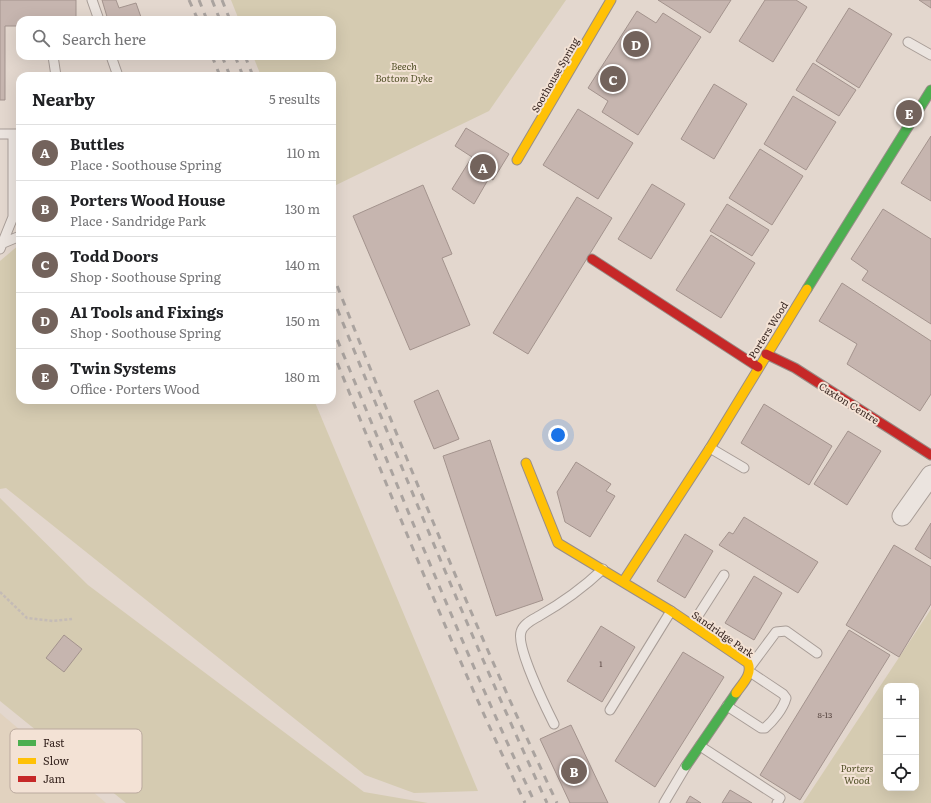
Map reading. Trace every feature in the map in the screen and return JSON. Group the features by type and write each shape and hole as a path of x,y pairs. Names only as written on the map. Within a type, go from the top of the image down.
{"street":[{"name":"Soothouse Spring","path":"517,160 612,0"},
{"name":"Porters Wood","path":"623,582 710,448 766,354 931,90"},
{"path":"592,259 758,367"},
{"name":"Caxton Centre","path":"766,354 795,368 931,454"},
{"name":"Sandridge Park","path":"526,463 558,543 671,611 748,663 750,669 686,766"},
{"path":"902,516 931,474"}],"lane":[{"path":"92,0 98,16"},
{"path":"908,42 931,55"},
{"path":"54,60 55,72"},
{"path":"112,60 117,72"},
{"path":"0,134 16,134"},
{"path":"1,245 13,217 16,155"},
{"path":"0,233 1,245"},
{"path":"1,245 16,238"},
{"path":"710,448 744,468"},
{"path":"554,724 523,651 520,633 526,624 557,606 587,584 603,569"},
{"path":"692,625 724,575"},
{"path":"610,710 671,611"},
{"path":"727,706 762,728 765,728 770,724 785,703 786,698 783,694 750,669 776,632 786,631 817,653"},
{"path":"700,746 780,798 777,803"},
{"path":"664,803 686,766"}],"path":[{"path":"0,592 28,618 53,621 72,619"}],"shaded area":[{"path":"0,713 19,729 10,729 10,793 94,793 106,803 0,803"}],"green space":[{"name":"Beech Bottom Dyke","path":"231,0 566,0 489,111 336,185 336,72 259,72 255,60 336,60 336,16 237,16"},
{"path":"16,247 16,404 316,404 478,791 414,793 365,775 6,488 0,489 0,261"},
{"path":"0,498 88,585 364,792 428,803 126,803 114,793 142,793 142,729 35,729 0,701"},
{"name":"Porters Wood","path":"931,609 931,803 803,803"}],"building":[{"path":"0,0 76,0 76,16 16,16 16,26 5,26 5,100 0,100"},
{"path":"102,0 116,0 119,8 136,3 141,16 107,16"},
{"path":"658,0 731,0 710,33"},
{"path":"765,0 796,0 807,7 773,62 739,41"},
{"path":"919,0 931,0 931,8"},
{"path":"849,8 892,34 859,88 816,61"},
{"path":"637,11 656,23 663,13 701,37 638,135 602,112 608,101 588,88"},
{"path":"813,63 856,90 839,116 796,90"},
{"path":"714,84 747,104 714,159 681,139"},
{"path":"793,96 836,122 806,170 764,144"},
{"path":"578,109 633,143 598,199 543,165"},
{"path":"466,128 509,154 493,180 489,178 474,204 452,189 472,157 455,146"},
{"path":"931,136 931,201 901,183"},
{"path":"760,149 803,176 772,225 729,198"},
{"path":"652,184 685,204 651,259 618,239"},
{"path":"423,185 452,254 442,258 470,325 410,350 353,216"},
{"path":"577,197 612,218 528,354 493,333"},
{"path":"727,204 769,230 752,256 710,231"},
{"path":"883,209 931,239 931,324 862,280 868,271 851,259"},
{"path":"711,235 755,263 721,318 676,290"},
{"path":"842,283 931,341 931,394 920,411 847,364 857,344 819,321"},
{"path":"438,390 459,439 434,449 414,401"},
{"path":"764,404 832,446 809,485 741,443"},
{"path":"848,431 881,451 847,505 814,484"},
{"path":"490,440 543,600 496,616 443,456"},
{"path":"576,462 611,484 606,491 615,496 590,537 565,522 557,492"},
{"path":"744,517 818,562 798,593 719,545 729,532 733,534"},
{"path":"931,523 931,559 915,549"},
{"path":"685,534 713,551 685,598 657,581"},
{"path":"894,545 931,567 931,604 899,657 846,625"},
{"path":"754,576 782,593 754,640 725,623"},
{"path":"601,626 635,647 602,702 567,681"},
{"path":"849,630 890,655 800,800 760,775"},
{"path":"64,635 82,649 64,672 46,658"},
{"path":"683,652 724,677 655,787 615,761"},
{"path":"571,725 608,803 570,803 540,739"},
{"path":"730,790 752,803 722,803"},
{"path":"690,796 701,803 686,803"}],"railway":[{"path":"189,0 196,16"},
{"path":"199,0 205,16"},
{"path":"212,0 218,16"},
{"path":"222,0 228,16"},
{"path":"214,60 218,72"},
{"path":"224,60 228,72"},
{"path":"237,60 241,72"},
{"path":"247,60 251,72"},
{"path":"336,283 468,606 557,803"},
{"path":"336,306 463,614 547,803"},
{"path":"336,337 456,626 535,803"},
{"path":"336,360 449,635 525,803"}],"traffic: fast":[{"path":"807,289 931,90"},
{"path":"686,766 736,693"}],"traffic: slow":[{"path":"517,160 611,0"},
{"path":"623,582 710,448 807,289"},
{"path":"526,463 558,543 671,611 748,663 748,675 736,693"}],"traffic: jam":[{"path":"592,259 758,367"},
{"path":"766,354 795,368 931,455"}],"place":[{"name":"A1 Tools and Fixings","path":"636,44"},
{"name":"Todd Doors","path":"613,79"},
{"name":"Twin Systems","path":"909,113"},
{"name":"Buttles","path":"483,167"},
{"name":"Porters Wood House","path":"574,771"}]}
